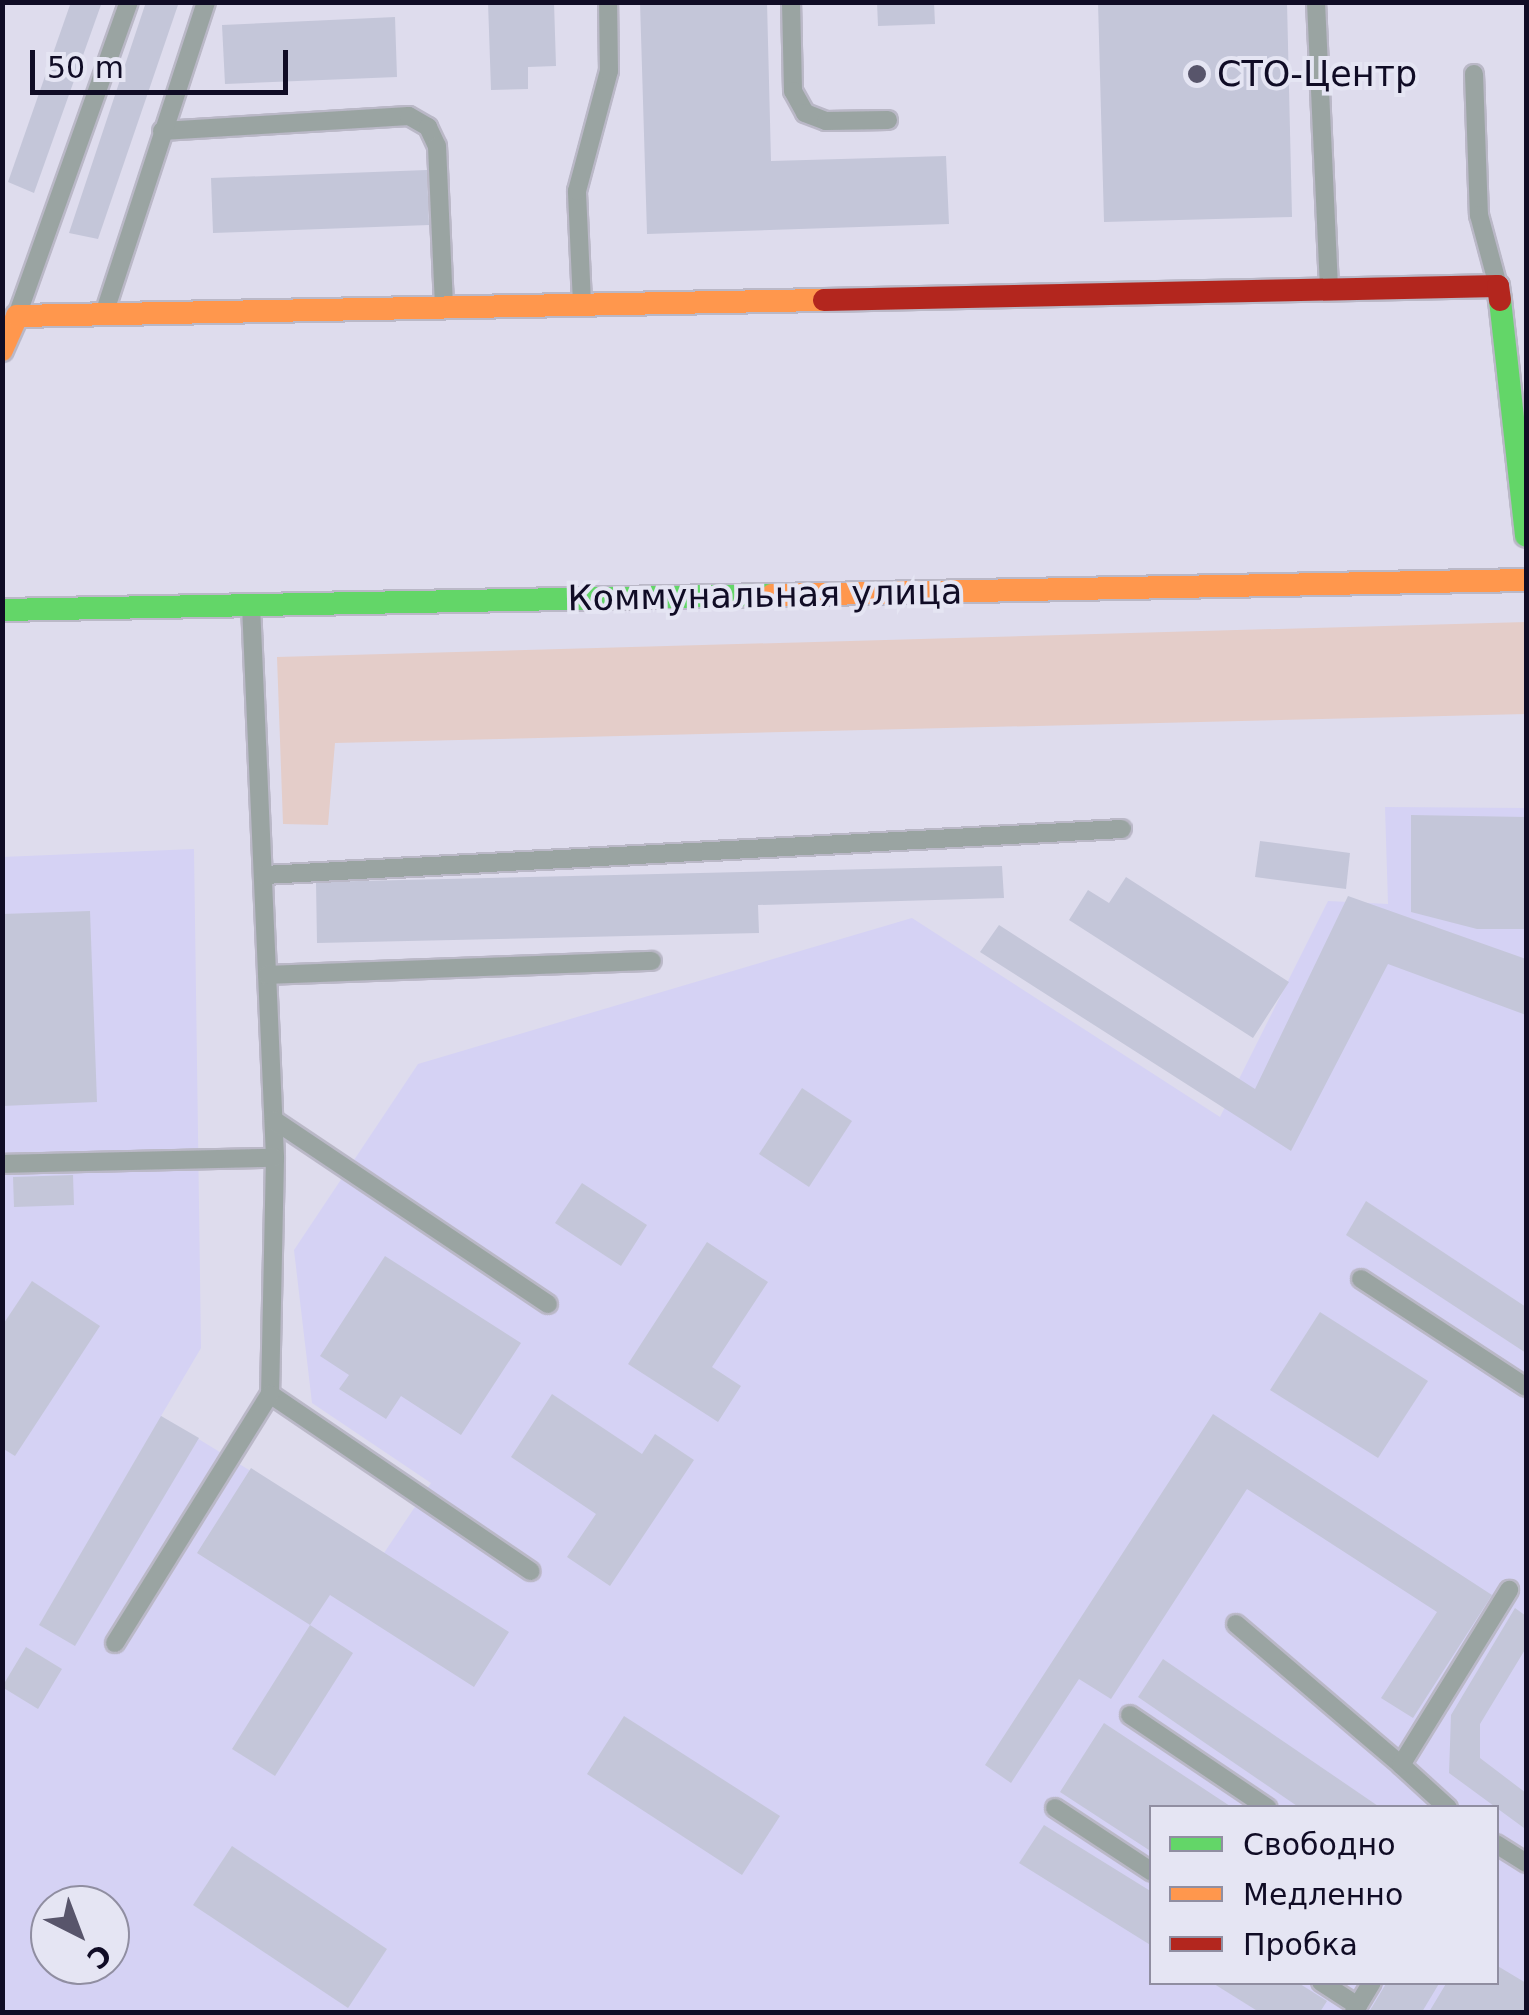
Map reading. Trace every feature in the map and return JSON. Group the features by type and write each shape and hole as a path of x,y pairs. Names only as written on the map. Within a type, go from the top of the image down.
{"street":[{"path":"2,350 17,316 1498,286 1526,536"},
{"name":"Коммунальная улица","path":"2,610 1526,580"}],"lane":[{"path":"17,316 129,2"},
{"path":"104,314 206,2"},
{"path":"582,304 577,191 609,71 608,2"},
{"path":"790,2 793,91 805,113 826,122 888,120"},
{"path":"1316,2 1329,290"},
{"path":"1474,74 1479,215 1498,286"},
{"path":"162,131 409,116 428,128 437,146 444,307"},
{"path":"115,1643 270,1394 275,1158 251,605"},
{"path":"264,876 1122,829"},
{"path":"266,975 652,961"},
{"path":"274,1120 548,1304"},
{"path":"2,1164 275,1158"},
{"path":"1361,1279 1526,1387"},
{"path":"270,1394 530,1571"},
{"path":"1401,1765 1509,1590"},
{"path":"1236,1624 1445,1805"},
{"path":"1130,1715 1264,1805"},
{"path":"1055,1808 1149,1870"},
{"path":"1499,1846 1526,1863"},
{"path":"1325,1985 1356,2010 1370,1985"}],"shaded area":[{"path":"1526,622 1526,714 335,743 328,825 283,824 277,657"},
{"path":"1385,807 1526,808 1526,2012 3,2012 2,857 194,849 201,1348 161,1416 384,1553 431,1483 312,1403 294,1250 418,1064 912,918 1220,1117 1328,901 1388,904"}],"building":[{"path":"71,2 102,2 34,193 8,182"},
{"path":"146,2 179,2 98,239 69,233"},
{"path":"488,2 554,2 556,66 528,67 528,89 491,90"},
{"path":"640,2 767,2 771,161 946,156 949,224 647,234"},
{"path":"877,2 934,2 935,24 878,26"},
{"path":"1098,2 1287,2 1292,217 1104,222"},
{"path":"395,17 397,77 225,84 222,25"},
{"path":"427,170 429,225 213,233 211,178"},
{"path":"1411,815 1526,817 1526,929 1477,929 1411,912"},
{"path":"1260,841 1350,853 1346,889 1255,877"},
{"path":"1002,866 1004,898 758,905 759,933 317,943 316,882"},
{"path":"1126,877 1289,982 1253,1038 1069,920 1088,890 1109,903"},
{"path":"1348,896 1526,959 1526,1015 1388,964 1291,1151 980,952 999,925 1255,1089"},
{"path":"90,911 97,1102 2,1106 2,914"},
{"path":"802,1088 852,1121 809,1187 759,1154"},
{"path":"73,1175 74,1205 14,1207 13,1177"},
{"path":"582,1183 647,1225 621,1266 555,1223"},
{"path":"1366,1201 1526,1307 1526,1353 1346,1235"},
{"path":"707,1242 768,1282 712,1367 741,1386 718,1422 628,1364"},
{"path":"385,1256 521,1343 461,1435 401,1396 386,1419 339,1389 349,1375 320,1356"},
{"path":"32,1281 100,1326 15,1456 2,1448 2,1326"},
{"path":"1320,1312 1428,1381 1378,1458 1270,1390"},
{"path":"552,1394 642,1454 655,1434 694,1460 610,1586 567,1557 596,1514 511,1457"},
{"path":"1213,1414 1492,1595 1413,1718 1381,1698 1437,1612 1247,1489 1111,1699 1079,1679 1011,1783 985,1765"},
{"path":"161,1416 199,1438 75,1646 39,1625"},
{"path":"251,1468 509,1632 474,1687 330,1595 310,1625 197,1553"},
{"path":"1515,1608 1526,1616 1526,1648 1480,1724 1480,1758 1526,1793 1524,1828 1499,1810 1499,1805 1493,1805 1449,1773 1451,1715"},
{"path":"310,1625 353,1653 275,1776 232,1749"},
{"path":"26,1647 62,1669 38,1709 2,1687"},
{"path":"1163,1659 1377,1805 1296,1805 1138,1697"},
{"path":"624,1716 780,1816 742,1875 587,1774"},
{"path":"1104,1723 1228,1805 1149,1805 1149,1850 1060,1792"},
{"path":"1044,1825 1149,1890 1149,1944 1019,1863"},
{"path":"232,1846 387,1949 348,2008 193,1905"},
{"path":"1499,1967 1526,1983 1526,2012 1429,2012 1445,1985 1499,1985"},
{"path":"1216,1985 1302,1985 1327,2001 1320,2012 1259,2012"},
{"path":"1385,1985 1438,1985 1422,2012 1369,2012"}],"traffic: fast":[{"path":"1500,300 1526,536"},
{"path":"2,610 772,595"}],"traffic: slow":[{"path":"2,350 17,316 824,300"},
{"path":"772,595 1526,580"}],"traffic: jam":[{"path":"824,300 1498,286 1500,300"}],"place":[{"name":"СТО-Центр","path":"1197,74"}]}
